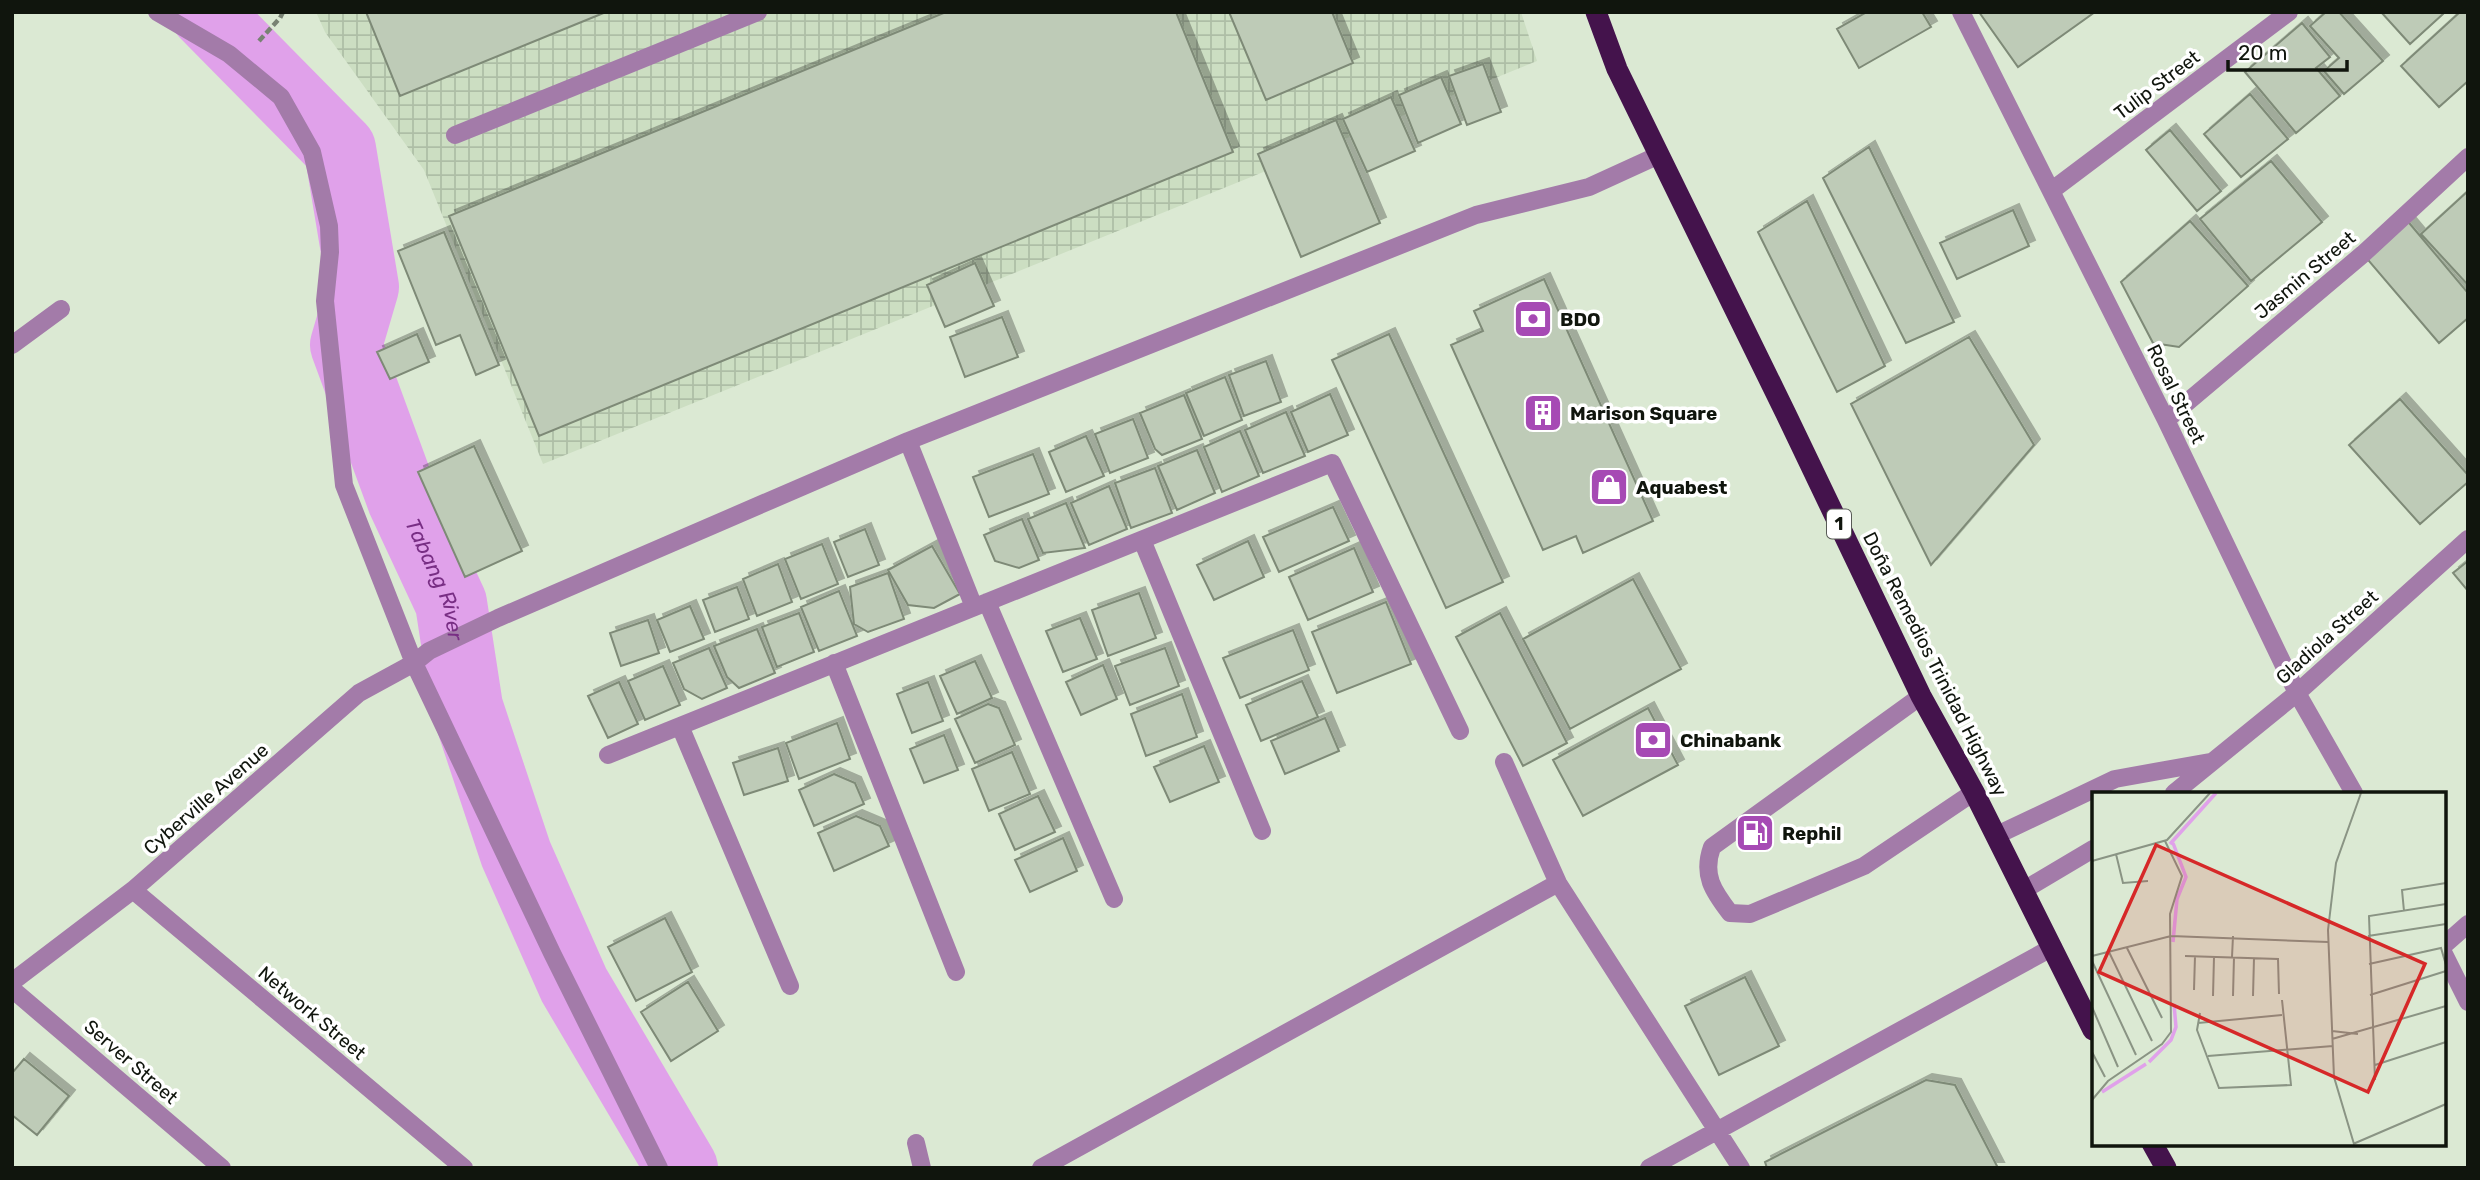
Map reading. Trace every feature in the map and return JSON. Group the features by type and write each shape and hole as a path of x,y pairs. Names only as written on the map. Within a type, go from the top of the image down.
{"highway":[{"name":"Doña Remedios Trinidad Highway","path":"1596,12 1616,69 1921,696 1974,792 2092,1028"},
{"path":"2153,1145 2166,1168"}],"street":[{"path":"157,12 229,54 281,97 312,152 329,226 330,252 325,301 344,485 414,663 546,940 659,1168"},
{"path":"455,135 758,12"},
{"name":"Rosal Street","path":"1961,12 2166,420 2297,693 2353,792"},
{"name":"Tulip Street","path":"2051,191 2289,12"},
{"name":"Cyberville Avenue","path":"12,982 133,890 359,693 414,663 429,651 498,618 908,441 1476,215 1589,187 1659,155"},
{"name":"Jasmin Street","path":"2166,420 2363,254 2468,157"},
{"path":"12,345 61,309"},
{"path":"908,441 1114,900"},
{"path":"608,755 1332,463 1461,731"},
{"path":"1142,540 1262,831"},
{"name":"Gladiola Street","path":"2175,792 2297,693 2468,540"},
{"path":"835,663 956,972"},
{"path":"1921,696 1712,847 1706,863 1715,893 1730,912 1750,914 1864,866 1974,792"},
{"path":"680,726 790,986"},
{"path":"1504,762 1558,883 1741,1168"},
{"name":"Gladiola Street","path":"1995,836 2115,779 2210,762"},
{"path":"2024,890 2092,850"},
{"path":"1041,1168 1558,883"},
{"name":"Network Street","path":"133,890 464,1168"},
{"path":"2445,944 2468,924"},
{"path":"1649,1168 2053,947"},
{"path":"2445,956 2468,1002"},
{"name":"Server Street","path":"12,989 222,1168"},
{"path":"916,1143 922,1168"}],"path":[{"path":"254,47 283,12"}],"shaded area":[{"path":"316,12 1521,12 1537,61 543,464 424,170 325,32"}],"building":[{"path":"366,12 606,12 400,96"},
{"path":"946,12 1176,12 1233,152 539,436 449,216"},
{"path":"1229,12 1332,12 1353,63 1266,100"},
{"path":"1867,12 1922,12 1931,27 1859,68 1837,29"},
{"path":"1979,12 2095,12 2018,67"},
{"path":"2326,12 2339,12 2383,61 2344,94 2324,71 2339,58 2310,26"},
{"path":"2381,12 2442,12 2443,14 2410,44"},
{"path":"2460,12 2468,12 2468,81 2439,107 2401,66"},
{"path":"2302,23 2330,57 2316,68 2340,96 2296,133 2245,72"},
{"path":"1483,64 1501,112 1467,125 1449,76"},
{"path":"1441,77 1461,124 1418,143 1399,95"},
{"path":"2250,94 2288,139 2241,177 2204,134"},
{"path":"1391,97 1415,151 1367,172 1343,119"},
{"path":"1336,120 1380,223 1301,257 1258,154"},
{"path":"2170,130 2221,191 2197,211 2146,150"},
{"path":"1869,147 1954,322 1906,343 1823,178"},
{"path":"2271,161 2322,222 2251,281 2200,219"},
{"path":"2468,191 2468,285 2421,234"},
{"path":"1807,201 1885,366 1837,392 1758,232"},
{"path":"2013,210 2029,246 1957,279 1940,243"},
{"path":"2405,218 2468,293 2468,318 2439,343 2363,254"},
{"path":"2190,221 2248,286 2179,347 2153,343 2121,282"},
{"path":"444,232 499,365 476,375 460,335 436,345 398,251"},
{"path":"975,263 994,306 945,327 927,285"},
{"name":"Marison Square","path":"1544,279 1653,521 1583,553 1576,536 1543,550 1451,345 1483,331 1474,311"},
{"path":"1002,317 1018,357 965,377 950,337"},
{"path":"417,334 429,362 390,379 377,352"},
{"path":"1389,334 1503,582 1446,608 1332,360"},
{"path":"1969,337 2034,445 1931,565 1851,404"},
{"path":"1266,361 1281,402 1244,416 1229,375"},
{"path":"1225,377 1242,420 1204,436 1186,393"},
{"path":"1330,394 1348,435 1308,452 1291,412"},
{"path":"1184,395 1202,439 1162,455 1155,449 1140,413"},
{"path":"2400,399 2468,475 2468,482 2420,524 2349,445"},
{"path":"1286,412 1305,456 1263,473 1245,430"},
{"path":"1133,419 1148,458 1110,473 1095,434"},
{"path":"1240,431 1259,476 1222,492 1204,447"},
{"path":"1086,436 1104,476 1066,492 1049,452"},
{"path":"474,446 522,551 465,577 418,472"},
{"path":"1197,450 1215,493 1177,510 1158,466"},
{"path":"1033,454 1049,494 989,517 973,477"},
{"path":"1155,468 1172,513 1131,528 1115,483"},
{"path":"1109,486 1127,529 1089,545 1071,503"},
{"path":"1066,503 1085,548 1043,553 1028,519"},
{"path":"1333,507 1349,541 1279,572 1263,537"},
{"path":"1022,519 1039,560 1019,568 995,561 984,535"},
{"path":"865,529 879,565 848,577 834,542"},
{"path":"1248,541 1264,577 1214,600 1197,565"},
{"path":"822,544 838,584 801,599 785,559"},
{"path":"932,546 960,594 934,608 908,605 888,570"},
{"path":"1354,548 1373,592 1308,620 1289,577"},
{"path":"2468,561 2468,591 2453,573"},
{"path":"778,564 792,602 757,616 743,579"},
{"path":"888,573 904,619 868,632 854,624 850,587"},
{"path":"1633,579 1681,669 1570,729 1523,639"},
{"path":"737,587 749,619 715,632 703,600"},
{"path":"839,591 857,636 819,651 801,607"},
{"path":"1139,593 1156,638 1108,656 1092,610"},
{"path":"1386,602 1411,664 1337,693 1312,632"},
{"path":"690,606 704,639 670,652 657,620"},
{"path":"799,613 814,652 777,667 762,627"},
{"path":"1500,613 1567,743 1523,766 1456,637"},
{"path":"1080,618 1097,659 1063,672 1046,631"},
{"path":"648,620 659,653 621,666 610,633"},
{"path":"757,629 775,673 739,688 727,677 714,646"},
{"path":"1293,630 1309,670 1240,698 1223,658"},
{"path":"709,648 727,688 702,699 684,689 673,663"},
{"path":"1165,648 1179,686 1130,705 1115,666"},
{"path":"975,661 992,698 957,714 940,676"},
{"path":"1103,665 1117,699 1081,715 1066,682"},
{"path":"663,666 680,705 645,720 628,681"},
{"path":"1302,681 1318,717 1261,741 1246,705"},
{"path":"619,682 638,724 608,738 588,696"},
{"path":"928,682 943,721 912,733 897,694"},
{"path":"1182,694 1197,737 1146,756 1131,714"},
{"path":"988,704 999,708 1015,745 975,763 955,719"},
{"path":"1648,708 1678,765 1583,816 1553,760"},
{"path":"1325,718 1339,751 1285,774 1271,741"},
{"path":"837,723 850,759 799,779 786,743"},
{"path":"944,735 958,770 924,783 910,749"},
{"path":"1204,746 1219,782 1170,802 1154,767"},
{"path":"778,748 788,781 744,795 733,763"},
{"path":"1012,752 1030,794 989,811 972,769"},
{"path":"834,774 855,783 864,804 814,826 799,790"},
{"path":"1038,796 1055,832 1015,850 999,814"},
{"path":"856,816 880,826 889,846 834,871 818,833"},
{"path":"1063,838 1077,871 1030,892 1015,860"},
{"path":"665,918 692,972 636,1001 608,947"},
{"path":"1745,977 1779,1046 1719,1075 1685,1006"},
{"path":"688,982 718,1031 671,1061 641,1012"},
{"path":"24,1059 69,1096 37,1135 12,1115 12,1073"},
{"path":"1926,1080 1955,1085 1998,1168 1767,1168 1765,1162"}],"waterway":[{"name":"Tabang River","path":"205,12 340,149 363,287 346,345 403,500 451,603 467,707 516,854 574,985 682,1168"}],"place":[{"name":"BDO","path":"1533,319"},
{"name":"Marison Square","path":"1543,413"},
{"name":"Aquabest","path":"1609,487"},
{"name":"Chinabank","path":"1653,740"},
{"name":"Rephil","path":"1755,833"}]}
